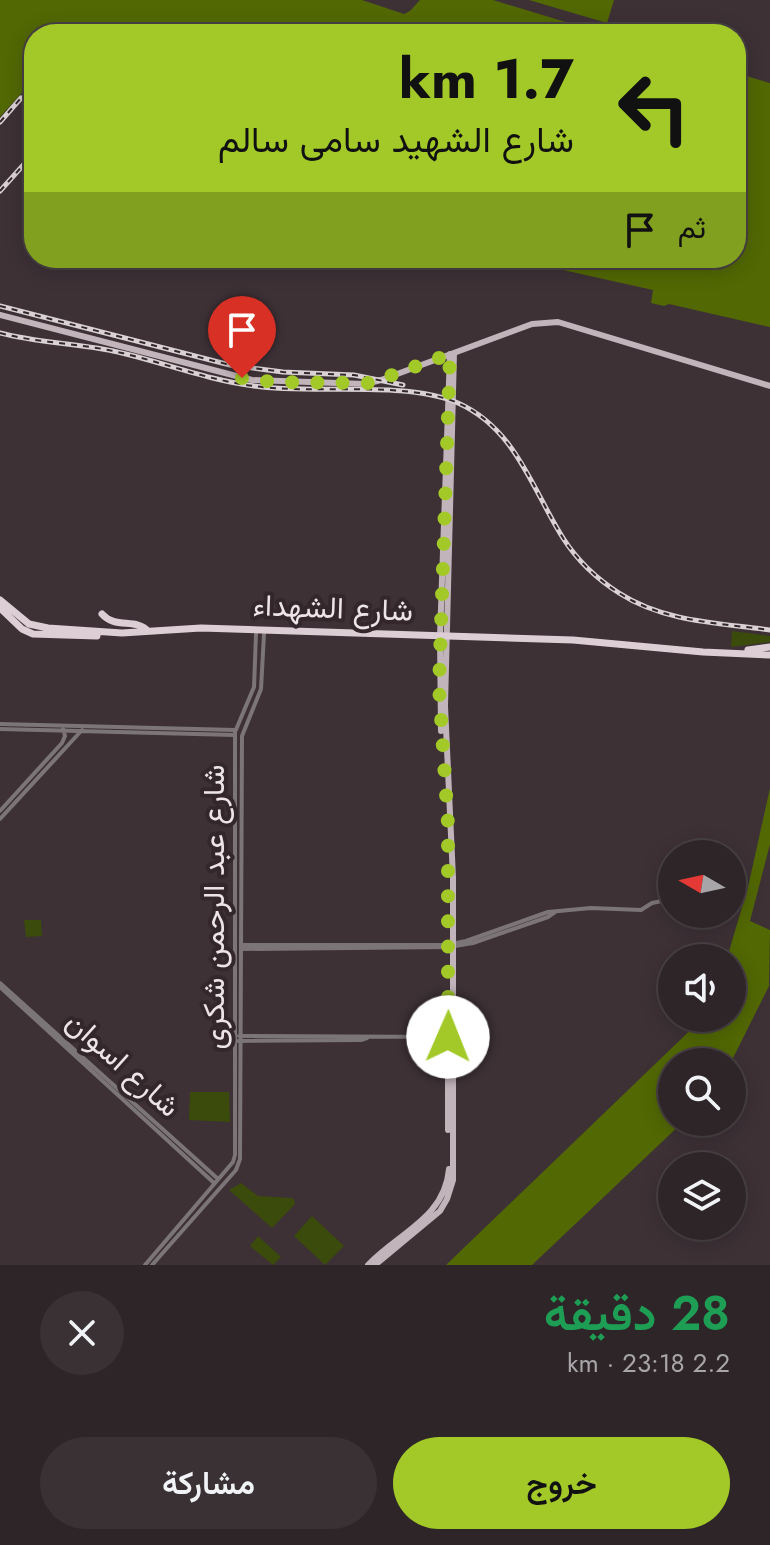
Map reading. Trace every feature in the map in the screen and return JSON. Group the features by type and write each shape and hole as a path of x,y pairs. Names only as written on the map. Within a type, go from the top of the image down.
{"highway":[{"path":"0,600 37,631"},
{"path":"0,608 22,629 37,631"},
{"path":"102,614 111,622 141,625 148,631"},
{"name":"شارع الشهداء","path":"48,632 115,633 201,628 571,643 635,651 770,657"},
{"name":"شارع الشهداء","path":"37,631 117,637 195,632 260,638 377,636"},
{"name":"شارع الشهداء","path":"443,638 580,640 729,656"},
{"path":"683,651 739,651 770,647"}],"main road":[{"path":"0,315 261,381 370,383 532,324 558,322 770,386"},
{"path":"375,1265 437,1214 446,1203 451,1189 451,823 442,698 452,354"},
{"path":"368,1265 431,1212 446,1191 449,1170 450,1004"}],"street":[{"name":"شارع عبد الرحمن شكرى","path":"202,1203 239,1166 235,732 255,683 260,638"},
{"name":"شارع عبد الرحمن شكرى","path":"238,798 243,732 262,685 260,638"},
{"path":"250,696 257,699"},
{"path":"247,703 254,706"},
{"path":"0,726 214,732"},
{"path":"0,726 235,732"},
{"path":"0,819 64,739 63,729"},
{"path":"0,811 82,730"},
{"name":"شارع عبد الرحمن شكرى","path":"238,806 241,947 238,1002"},
{"path":"241,947 451,946 473,943 546,918 555,912 591,908 641,910 658,902"},
{"name":"شارع اسوان","path":"0,985 215,1180"},
{"path":"238,1039 448,1037"},
{"name":"شارع عبد الرحمن شكرى","path":"202,1203 215,1180 233,1162 238,1142"},
{"path":"145,1265 202,1203"},
{"path":"152,1265 194,1212"}],"shaded area":[{"path":"0,0 362,0 404,14 420,0 493,0 572,24 24,24 24,91 0,117"},
{"path":"529,0 614,0 607,23"},
{"path":"746,76 770,83 770,327 669,304 651,303 653,290 554,268 746,268"},
{"path":"732,631 770,636 770,642 731,647"},
{"path":"770,788 770,844 750,921 770,930 769,986 746,1032 746,944 731,944 736,928 746,928 748,887"},
{"path":"24,920 41,920 42,936 26,937"},
{"path":"688,1032 746,1032 738,1048 672,1048"},
{"path":"658,1061 658,1136 668,1136 532,1265 446,1265"},
{"path":"190,1092 229,1092 230,1122 189,1120"},
{"path":"241,1183 258,1196 291,1198 295,1204 272,1228 229,1190"},
{"path":"312,1216 344,1246 325,1265 294,1236"},
{"path":"258,1236 281,1257 273,1265 250,1246"}],"railway":[{"path":"0,122 21,98"},
{"path":"0,191 24,164"},
{"path":"0,306 230,365 283,372 354,375 403,385"},
{"path":"0,333 113,351 254,386 412,392 458,403 478,414 509,444 569,546 611,588 636,603 673,616 770,630"}],"route":[{"path":"242,378 274,382 370,383 450,354 439,687 448,824 448,1037"}]}
